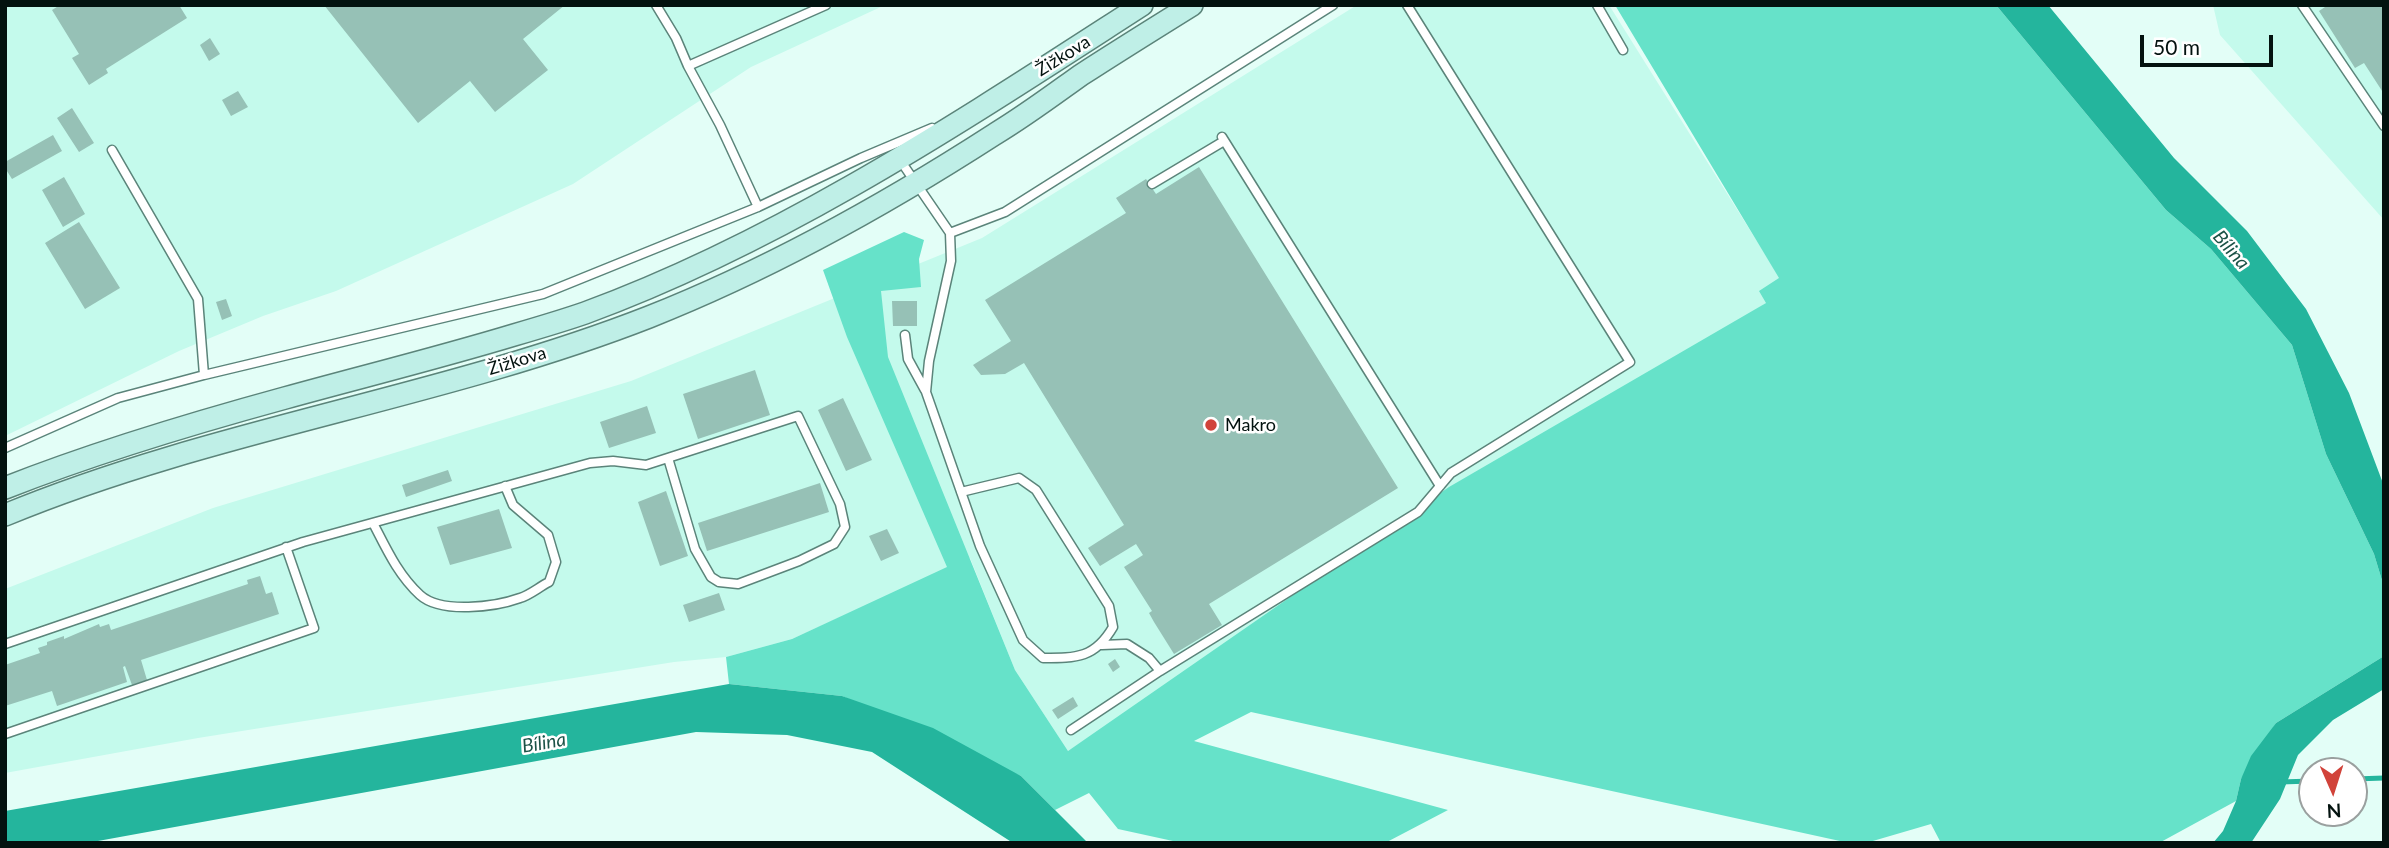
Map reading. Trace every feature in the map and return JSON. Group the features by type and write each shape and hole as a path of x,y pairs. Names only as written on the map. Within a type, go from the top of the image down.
{"main road":[{"name":"Žižkova","path":"5,488 57,467 173,429 434,359 581,314 639,292 782,225 899,157 1143,5"},
{"name":"Žižkova","path":"5,514 67,489 179,453 440,384 587,339 705,293 797,250 916,183 998,133 1083,74 1192,5"}],"lane":[{"path":"656,5 676,38 720,125 758,207"},
{"path":"688,66 826,5"},
{"path":"950,233 1005,212 1333,5"},
{"path":"1071,730 1160,671 1418,512 1451,473 1630,362 1407,5"},
{"path":"1597,5 1623,50"},
{"path":"2302,5 2384,126"},
{"name":"Žižkova","path":"5,448 118,398 543,294 758,207 861,158 982,106"},
{"path":"1153,184 1223,139 1440,486"},
{"path":"112,150 198,299 204,375"},
{"path":"899,157 950,233 951,261 929,361 926,392"},
{"path":"905,335 908,359 926,392 981,546 1023,640 1043,658 1074,658 1102,645 1127,644 1149,659 1160,671"},
{"path":"5,644 286,547 590,463 613,461 646,465 798,416 840,504 845,527 834,544 799,561 738,584 719,582 711,577 695,549 668,458"},
{"path":"961,492 1019,478 1036,490 1108,606 1113,627 1102,645"},
{"path":"373,523 399,572 422,597 451,607 486,606 520,598 549,582 556,562 548,535 513,505 505,486"},
{"path":"5,734 314,628 286,547"}],"shaded area":[{"path":"5,5 885,5 751,67 573,184 336,291 263,316 179,351 5,436"},
{"path":"1357,5 1609,5 1780,278 1766,303 1068,751 1015,670 970,558 792,639 726,657 674,662 198,738 5,773 5,589 213,508 631,381 982,238"},
{"path":"1615,5 1996,5 2166,210 2211,249 2292,345 2326,454 2374,554 2384,587 2384,656 2276,723 2241,779 2236,801 2159,843 1941,843 1931,824 1866,843 1849,843 1251,712 1194,741 1448,810 1385,843 1182,843 1118,829 1089,793 1055,810 1021,776 842,696 729,684 726,657 792,639 947,567 847,337 823,270 904,232 924,240 919,259 921,287 881,291 888,357 1015,670 1068,751 1449,487 1766,303 1759,291 1779,278"},
{"path":"2213,5 2384,5 2384,220 2220,35"}],"water":[{"name":"Bílina","path":"1996,5 2048,5 2174,158 2247,231 2306,309 2349,393 2384,486 2384,587 2374,554 2326,454 2292,345 2211,249 2166,210"},
{"path":"2384,656 2384,689 2333,720 2298,755 2280,799 2251,843 2213,843 2223,831 2251,756 2276,723"},
{"name":"Bílina","path":"729,684 842,696 933,728 1021,776 1088,843 1013,843 872,752 787,735 696,732 87,843 5,843 5,811"}],"building":[{"path":"60,5 179,5 187,18 106,69 108,73 89,85 72,58 79,54 52,10"},
{"path":"324,5 565,5 523,39 548,70 495,112 470,81 418,123"},
{"path":"2328,5 2384,5 2384,94 2364,63 2355,68 2319,11"},
{"path":"210,38 220,54 209,61 200,45"},
{"path":"238,91 248,107 231,116 222,100"},
{"path":"72,108 94,143 79,152 57,118"},
{"path":"53,135 62,151 12,179 5,168 5,162"},
{"name":"Makro","path":"1199,167 1398,488 1209,604 1222,625 1174,654 1149,613 1152,611 1124,567 1143,555 1136,544 1100,566 1088,548 1124,525 1024,363 1005,374 981,375 973,365 1011,341 985,300 1126,213 1116,198 1146,179 1156,194"},
{"path":"64,177 85,214 63,227 42,190"},
{"path":"79,222 120,288 85,309 45,243"},
{"path":"226,299 232,316 222,320 216,302"},
{"path":"892,301 917,301 917,326 893,326"},
{"path":"755,370 770,415 698,439 683,394"},
{"path":"843,398 872,460 846,471 818,410"},
{"path":"647,406 656,433 609,448 600,422"},
{"path":"448,470 452,481 406,497 402,485"},
{"path":"820,483 829,512 707,551 698,523"},
{"path":"666,491 688,556 660,566 638,502"},
{"path":"499,509 512,548 450,565 437,527"},
{"path":"887,529 899,553 881,561 869,536"},
{"path":"260,576 266,594 272,592 279,614 141,660 147,680 132,685 125,666 123,667 127,682 57,706 52,691 5,706 5,665 40,653 38,648 47,645 47,642 64,636 64,639 99,624 100,627 109,624 111,630 248,584 247,580"},
{"path":"719,593 725,610 689,622 683,605"},
{"path":"1115,659 1120,667 1113,672 1108,664"},
{"path":"1073,697 1078,706 1058,719 1052,710"}],"waterway":[{"path":"2368,779 2384,778"},
{"path":"2280,782 2298,781"}],"place":[{"name":"Makro","path":"1211,425"}]}
